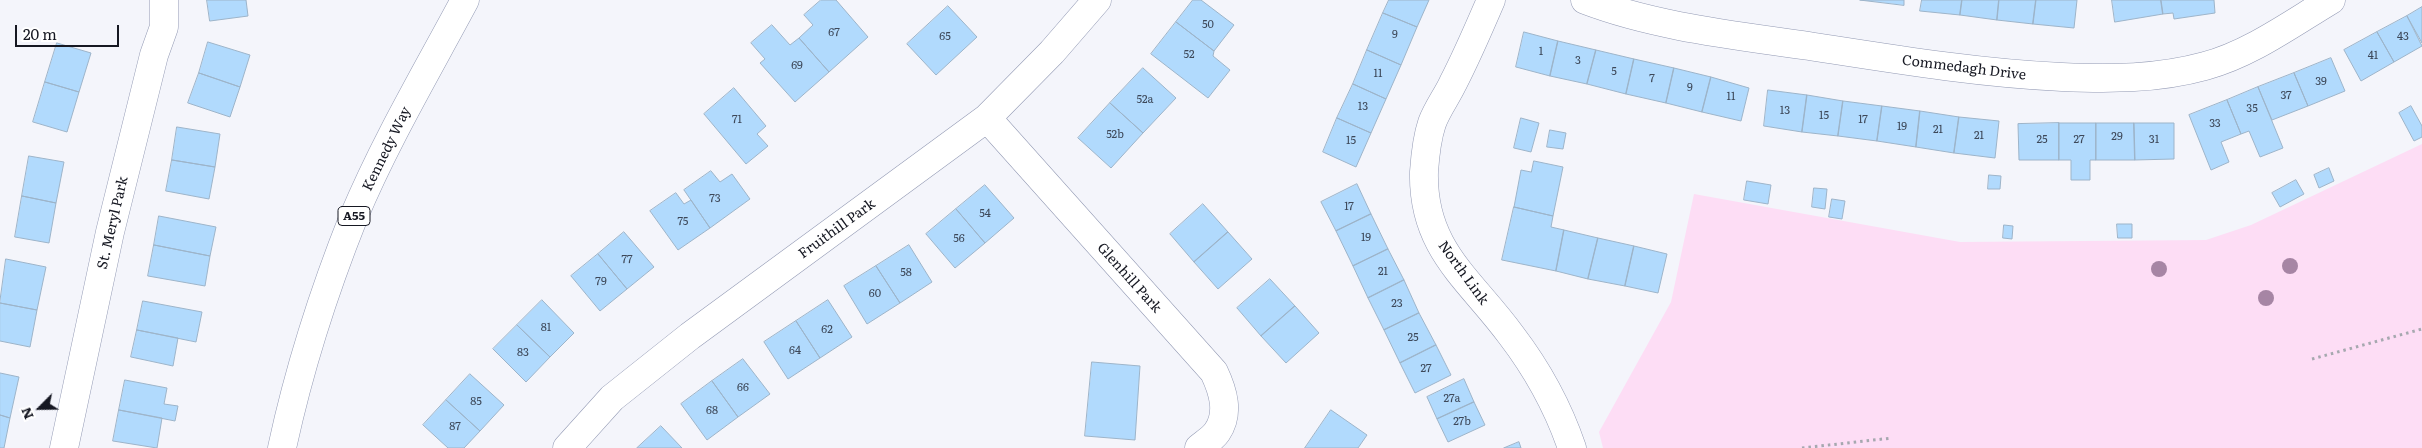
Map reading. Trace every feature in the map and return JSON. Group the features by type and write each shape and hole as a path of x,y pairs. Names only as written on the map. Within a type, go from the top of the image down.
{"main road":[{"name":"St. Meryl Park","path":"64,448 110,232 154,55 164,27 164,0"},
{"name":"Kennedy Way","path":"282,448 322,300 355,215 390,140 465,0"},
{"name":"Fruithill Park","path":"567,448 612,398 690,336 987,118 1052,52 1097,0"},
{"name":"North Link","path":"1492,0 1432,124 1425,161 1424,193 1430,223 1446,254 1470,287 1510,333 1534,368 1554,404 1572,448"},
{"name":"Commedagh Drive","path":"1585,0 1608,8 1697,29 1948,68 2024,75 2111,79 2164,75 2212,64 2237,55 2320,3"},
{"name":"Glenhill Park","path":"987,118 1214,372 1223,391 1224,411 1217,432 1200,448"}],"path":[{"path":"2312,359 2422,329"},
{"path":"1802,448 1892,438"}],"shaded area":[{"path":"2422,144 2422,448 1603,448 1599,432 1671,302 1694,194 1960,242 2206,240 2251,225"}],"building":[{"path":"207,0 246,0 248,16 210,21"},
{"path":"821,0 836,0 868,37 829,72 799,38 813,25 804,15"},
{"path":"1193,0 1201,0 1234,25 1214,51 1176,22"},
{"path":"1389,0 1429,0 1417,27 1383,13"},
{"path":"1860,0 1904,0 1904,5"},
{"path":"1922,0 1962,0 1960,15 1920,11"},
{"path":"1962,0 1999,0 1997,20 1960,15"},
{"path":"1999,0 2036,0 2033,24 1997,20"},
{"path":"2036,0 2077,0 2074,28 2033,24"},
{"path":"2112,0 2161,0 2163,14 2115,22"},
{"path":"2161,0 2214,0 2215,13 2174,19 2173,13 2163,14"},
{"path":"948,6 977,37 936,75 907,44"},
{"path":"2422,7 2422,43 2407,16"},
{"path":"1383,13 1417,27 1401,65 1367,50"},
{"path":"2407,16 2422,46 2394,62 2377,32"},
{"path":"1176,22 1214,51 1213,56 1230,70 1208,98 1151,54"},
{"path":"772,25 790,45 799,38 829,72 795,102 760,63 765,59 751,43"},
{"path":"1524,32 1558,41 1550,76 1516,67"},
{"path":"2377,32 2394,62 2361,81 2344,50"},
{"path":"1558,41 1596,50 1587,84 1550,76"},
{"path":"208,42 250,55 240,87 199,73"},
{"path":"57,43 91,53 79,92 45,82"},
{"path":"1367,50 1401,65 1386,99 1353,84"},
{"path":"1596,50 1634,59 1626,94 1587,84"},
{"path":"2331,58 2345,91 2308,106 2294,73"},
{"path":"1634,59 1674,68 1666,103 1626,94"},
{"path":"1143,68 1176,98 1143,133 1110,103"},
{"path":"1674,68 1711,77 1702,112 1666,103"},
{"path":"199,73 240,87 230,117 188,103"},
{"path":"2294,73 2308,106 2272,120 2258,87"},
{"path":"1711,77 1749,88 1741,121 1702,112"},
{"path":"45,82 79,92 67,132 33,122"},
{"path":"1353,84 1386,99 1371,133 1337,118"},
{"path":"2258,87 2283,148 2260,157 2249,131 2241,134 2227,100"},
{"path":"734,88 766,126 757,134 768,146 746,164 704,114"},
{"path":"1768,90 1807,95 1802,132 1764,126"},
{"path":"1807,95 1843,101 1838,136 1802,132"},
{"path":"2227,100 2241,134 2221,142 2229,162 2211,170 2189,115"},
{"path":"1843,101 1882,106 1877,141 1838,136"},
{"path":"1110,103 1143,133 1111,168 1078,138"},
{"path":"1882,106 1920,111 1916,147 1877,141"},
{"path":"2411,106 2422,126 2422,137 2414,141 2399,113"},
{"path":"1920,111 1959,117 1954,153 1916,147"},
{"path":"1959,117 1999,121 1995,158 1954,153"},
{"path":"1337,118 1371,133 1356,167 1323,152"},
{"path":"1521,118 1539,123 1531,152 1514,148"},
{"path":"2059,123 2059,160 2019,160 2018,124"},
{"path":"2059,123 2096,123 2096,160 2090,160 2090,180 2071,180 2071,160 2059,160"},
{"path":"2096,123 2134,123 2135,160 2096,160"},
{"path":"2134,123 2174,123 2174,159 2135,160"},
{"path":"177,127 220,134 215,167 172,160"},
{"path":"1550,130 1566,133 1563,149 1547,147"},
{"path":"29,156 64,162 56,203 22,196"},
{"path":"172,160 215,167 209,199 166,191"},
{"path":"1534,161 1563,167 1553,216 1514,207 1521,170 1531,172"},
{"path":"2329,168 2334,181 2319,188 2314,175"},
{"path":"711,171 720,182 732,174 750,199 710,228 684,190"},
{"path":"1989,175 2001,176 2000,189 1988,189"},
{"path":"2296,180 2304,194 2280,207 2272,193"},
{"path":"1747,181 1771,185 1768,204 1744,200"},
{"path":"1357,184 1371,214 1336,231 1321,202"},
{"path":"985,185 1014,218 985,243 956,209"},
{"path":"1814,188 1827,189 1825,209 1812,207"},
{"path":"676,193 684,204 691,200 710,228 678,250 650,211"},
{"path":"22,196 56,203 49,243 15,237"},
{"path":"1832,199 1845,201 1842,219 1829,217"},
{"path":"1203,204 1228,232 1194,262 1170,234"},
{"path":"1514,207 1553,216 1551,227 1564,230 1556,271 1502,260"},
{"path":"956,209 985,243 955,268 926,234"},
{"path":"1371,214 1388,249 1353,266 1336,231"},
{"path":"159,216 216,227 210,256 154,245"},
{"path":"2117,224 2132,224 2132,238 2118,238"},
{"path":"2004,225 2013,226 2012,239 2003,238"},
{"path":"1564,230 1598,238 1588,279 1556,271"},
{"path":"624,232 654,267 627,289 598,254"},
{"path":"1228,232 1252,259 1218,289 1194,262"},
{"path":"1598,238 1634,246 1625,286 1588,279"},
{"path":"154,245 210,256 205,286 148,276"},
{"path":"909,245 932,282 900,303 876,266"},
{"path":"1634,246 1667,254 1658,293 1625,286"},
{"path":"1388,249 1404,280 1368,298 1353,266"},
{"path":"598,254 627,289 600,311 571,276"},
{"path":"6,259 46,267 37,310 0,303"},
{"path":"876,266 900,303 867,324 844,286"},
{"path":"1270,279 1295,306 1261,336 1237,308"},
{"path":"1404,280 1419,313 1384,330 1368,298"},
{"path":"542,300 574,333 550,357 517,325"},
{"path":"828,300 852,337 820,358 796,321"},
{"path":"143,301 202,312 196,342 137,330"},
{"path":"0,303 37,310 30,347 0,341"},
{"path":"1295,306 1319,333 1286,363 1261,336"},
{"path":"1419,313 1436,345 1400,363 1384,330"},
{"path":"796,321 820,358 788,379 764,342"},
{"path":"517,325 550,357 526,382 493,349"},
{"path":"137,330 178,338 173,366 131,357"},
{"path":"1436,345 1451,375 1415,393 1400,363"},
{"path":"743,359 770,394 738,417 712,381"},
{"path":"1092,362 1140,366 1135,440 1085,436"},
{"path":"0,373 19,377 10,418 0,415"},
{"path":"470,374 504,405 480,431 446,400"},
{"path":"1464,379 1474,402 1437,419 1427,397"},
{"path":"125,380 167,388 164,404 178,406 175,421 119,410"},
{"path":"712,381 738,417 707,440 681,404"},
{"path":"446,400 480,431 464,448 448,448 423,425"},
{"path":"1474,402 1485,425 1448,442 1437,419"},
{"path":"119,410 162,418 157,448 113,441"},
{"path":"1331,410 1367,435 1358,448 1305,448"},
{"path":"0,415 10,418 4,448 0,448"},
{"path":"661,426 682,448 637,448"},
{"path":"1519,442 1521,448 1504,448"}]}
